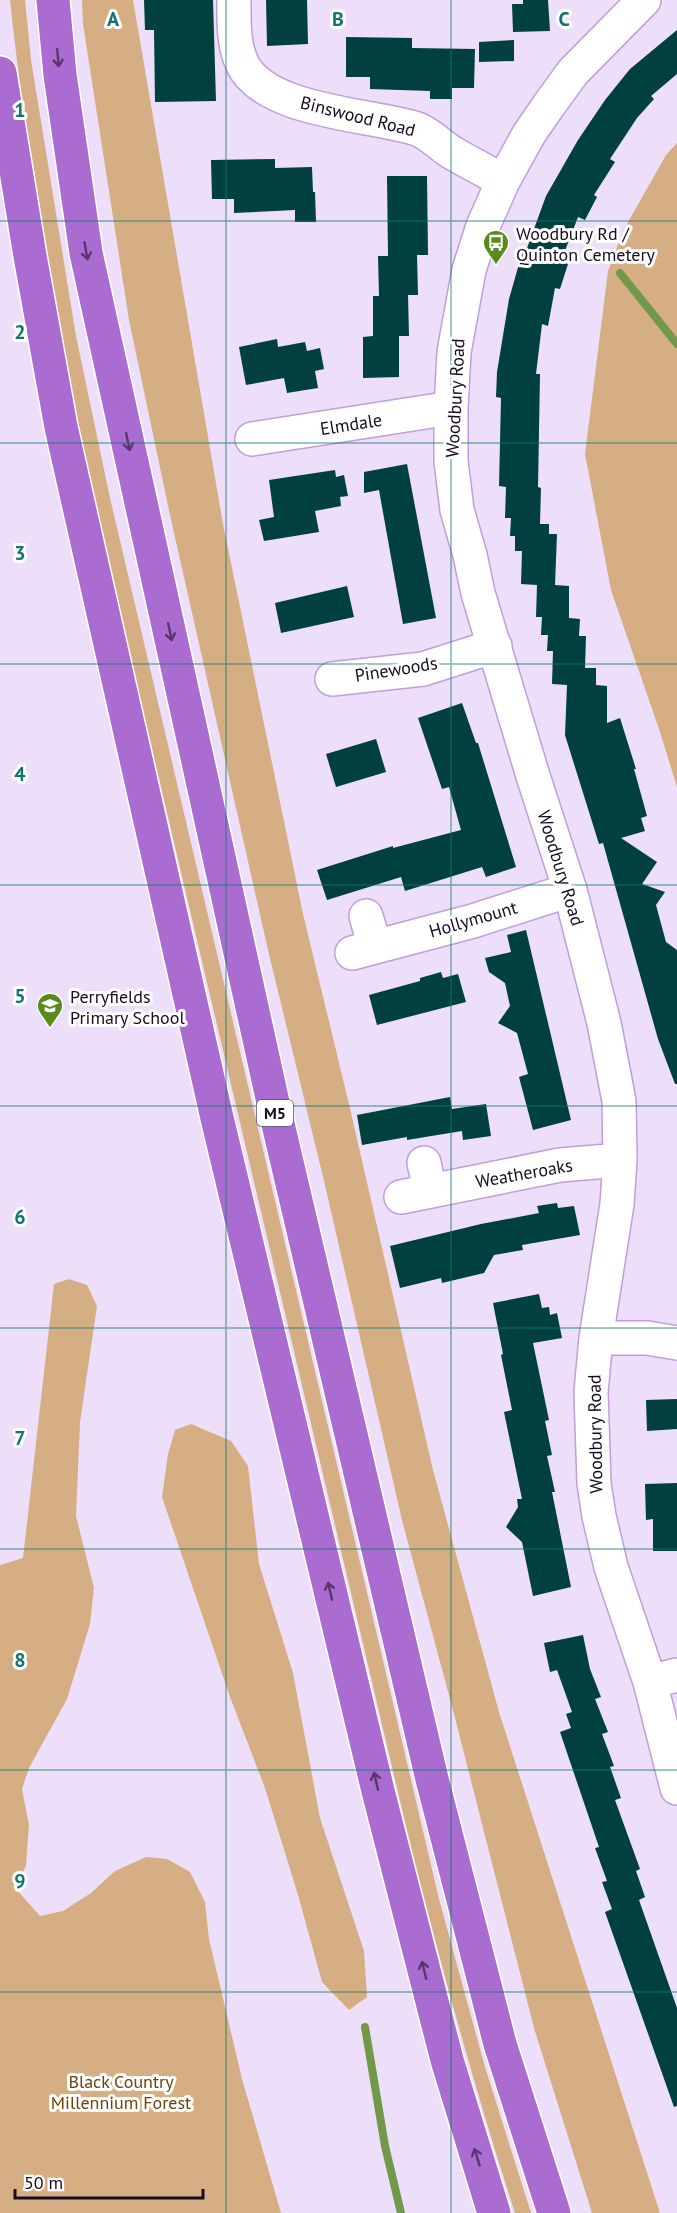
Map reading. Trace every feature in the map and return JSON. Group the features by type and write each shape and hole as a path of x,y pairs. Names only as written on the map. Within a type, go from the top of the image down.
{"highway":[{"name":"M5","path":"53,0 60,75 86,253 274,1107 432,1779 500,2044 554,2213"},
{"path":"0,73 61,427 220,1130 378,1791 447,2060 494,2213"}],"street":[{"name":"Binswood Road","path":"234,0 235,36 242,64 264,89 298,102 335,112 420,130 450,152 503,181"},
{"name":"Woodbury Road","path":"644,0 573,72 529,134 503,181 483,226 469,270 454,352 451,461 457,510 478,593 570,890 604,1023 619,1101 620,1160 617,1204 596,1338 591,1392 594,1483 598,1516 611,1567 664,1679 677,1788"},
{"name":"Elmdale","path":"252,439 451,408"},
{"name":"Pinewoods","path":"332,679 423,669 495,646"},
{"name":"Hollymount","path":"364,938 473,921 570,890"},
{"name":"Weatheroaks","path":"418,1183 560,1165 620,1160"},
{"path":"596,1338 647,1338 677,1343"}],"green space":[{"path":"10,0 25,0 31,60 76,336 110,498 439,1899 485,2067 531,2213 515,2213 462,2038 414,1860 100,529 48,266 27,133"},
{"path":"82,0 133,0 223,524 303,914 433,1470 499,1712 660,2213 592,2213 534,2028 402,1520 268,950 170,515 129,320 83,24"},
{"path":"677,143 677,787 611,590 585,454 608,271 623,231 666,155"},
{"name":"Black Country Millennium Forest","path":"69,1279 87,1285 97,1306 80,1422 76,1516 94,1588 90,1624 67,1699 29,1768 22,1789 29,1825 26,1865 16,1889 40,1916 63,1911 91,1893 115,1871 146,1857 167,1859 190,1872 205,1902 209,1939 242,2079 281,2213 0,2213 0,1565 23,1558 54,1284"},
{"path":"191,1424 231,1441 248,1466 259,1564 293,1673 320,1818 364,1951 367,1997 349,2010 322,1982 265,1788 230,1697 162,1497 168,1454 175,1430"}],"building":[{"path":"144,0 213,0 216,101 155,102 154,30 145,30"},
{"path":"266,0 307,0 308,44 267,46"},
{"path":"523,0 548,0 550,31 513,32 512,4 523,4"},
{"path":"677,30 677,74 651,96 654,99 637,118 610,159 615,162 594,195 597,197 585,220 578,217 561,261 568,264 560,289 555,288 548,326 542,324 536,374 540,374 538,487 541,488 540,524 549,524 549,534 557,534 555,585 569,586 569,618 580,619 579,636 586,636 585,668 596,668 596,685 607,686 607,723 620,718 636,769 634,769 647,816 641,818 645,831 621,838 657,862 642,884 665,892 656,905 666,942 677,950 677,1084 675,1084 658,1039 603,843 599,844 565,735 567,685 552,684 553,651 547,651 548,635 541,635 542,617 536,617 537,585 521,584 522,551 515,551 515,536 510,536 511,518 505,518 506,487 499,486 501,398 496,397 497,372 509,299 523,250 526,251 546,196 578,140 605,100 630,69"},
{"path":"346,37 412,38 412,48 475,49 474,88 452,88 452,99 430,99 430,91 370,89 370,77 346,77"},
{"path":"514,40 514,61 479,62 479,42"},
{"path":"275,159 275,168 312,167 316,222 295,222 295,210 234,213 234,199 212,199 211,160"},
{"path":"387,176 427,176 428,255 417,255 418,295 408,295 409,336 399,336 399,377 363,378 363,337 373,336 373,296 379,296 378,256 388,256"},
{"path":"277,339 278,347 305,342 307,351 320,348 324,369 315,371 318,388 287,393 284,378 246,385 239,347"},
{"path":"407,464 436,618 403,624 379,490 364,493 364,472"},
{"path":"335,470 336,477 344,475 348,496 340,497 341,506 315,511 319,532 264,541 259,520 274,517 269,480"},
{"path":"347,586 354,617 281,633 275,603"},
{"path":"462,703 476,743 478,743 516,867 486,877 482,867 405,891 401,877 327,900 317,870 393,846 393,848 461,830 449,787 442,789 418,718"},
{"path":"376,739 386,772 336,787 326,754"},
{"path":"526,930 571,1120 533,1130 519,1077 528,1074 517,1033 498,1023 510,1006 505,983 489,972 485,958 511,952 507,935"},
{"path":"441,972 443,978 458,974 466,1002 377,1025 369,995 420,981 420,978"},
{"path":"450,1097 452,1109 486,1104 491,1136 463,1140 462,1131 362,1145 357,1115"},
{"path":"557,1203 558,1208 574,1206 580,1235 522,1245 523,1250 494,1255 484,1273 442,1283 441,1278 400,1288 390,1246 481,1224 539,1213 537,1206"},
{"path":"539,1294 542,1308 549,1307 550,1315 557,1313 562,1338 533,1343 549,1420 545,1421 552,1455 547,1456 555,1492 552,1492 571,1587 533,1596 522,1542 506,1527 518,1507 517,1499 522,1499 504,1412 512,1410 493,1303"},
{"path":"677,1399 677,1429 647,1431 646,1400"},
{"path":"677,1483 677,1551 653,1551 653,1519 646,1520 645,1484"},
{"path":"583,1635 590,1669 601,1697 595,1699 608,1732 602,1734 614,1766 610,1767 621,1798 615,1800 640,1869 636,1871 645,1897 639,1900 677,2008 677,2106 674,2107 605,1912 612,1909 602,1882 607,1881 595,1848 599,1847 560,1732 571,1728 566,1714 572,1712 557,1670 550,1672 544,1643"}],"waterway":[{"path":"620,273 677,344"},
{"path":"365,2027 385,2146 401,2213"}],"place":[{"name":"Woodbury Rd / Quinton Cemetery","path":"496,266"},
{"name":"Perryfields Primary School","path":"50,1029"}]}
